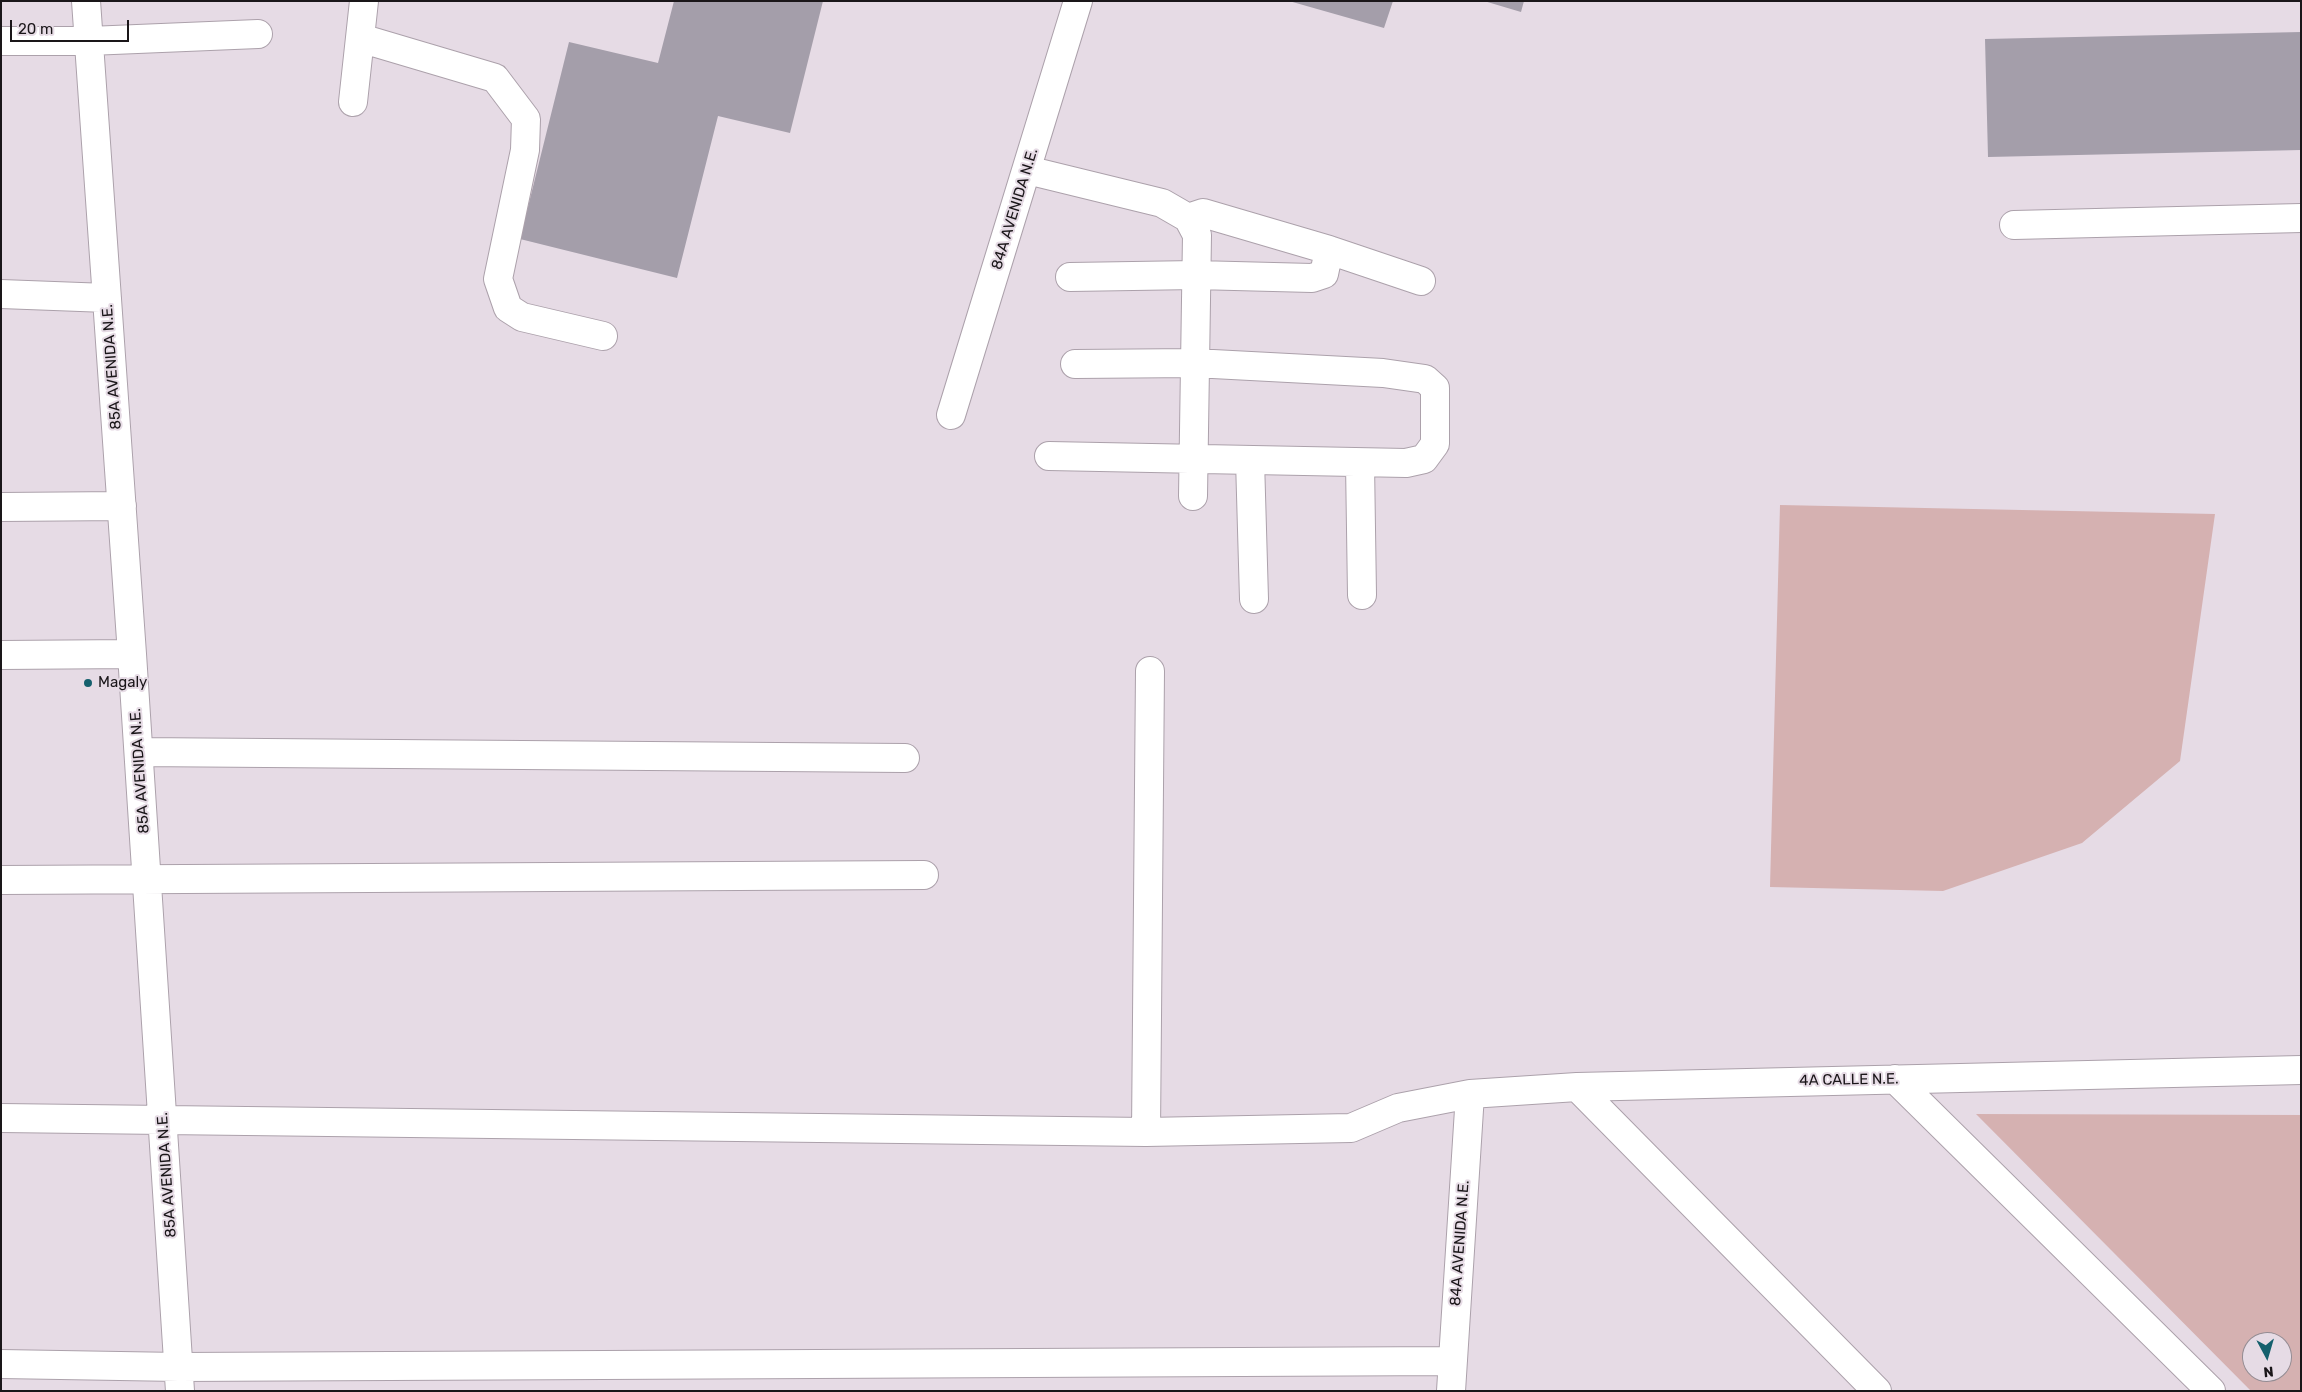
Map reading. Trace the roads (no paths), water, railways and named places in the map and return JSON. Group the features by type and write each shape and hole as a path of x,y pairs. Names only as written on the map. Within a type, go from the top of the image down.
{"street":[{"name":"85A AVENIDA N.E.","path":"86,1 148,880 180,1379"},
{"path":"353,102 364,1"},
{"name":"84A AVENIDA N.E.","path":"951,416 1078,1"},
{"path":"1,41 89,41 258,34"},
{"path":"360,38 494,78 526,119 526,150 498,279 508,308 522,317 603,336"},
{"path":"1027,170 1162,203 1188,218 1196,235 1193,496"},
{"path":"1188,218 1203,213 1329,250 1421,281"},
{"path":"2014,226 2301,218"},
{"path":"1070,277 1196,275 1312,278 1324,274 1329,250"},
{"path":"1,294 107,298"},
{"path":"1049,456 1406,463 1424,458 1435,444 1436,406 1434,388 1425,379 1383,373 1194,363 1075,364"},
{"path":"1250,460 1254,599"},
{"path":"1360,463 1362,595"},
{"path":"1,507 122,506"},
{"path":"1,655 132,654"},
{"path":"1146,1132 1150,671"},
{"path":"139,752 904,758"},
{"path":"1,880 924,875"},
{"name":"4A CALLE N.E.","path":"1,1118 1146,1132 1351,1128 1398,1108 1470,1094 1577,1087 2301,1070"},
{"path":"1895,1079 2211,1391"},
{"path":"1577,1087 1876,1391"},
{"name":"84A AVENIDA N.E.","path":"1451,1391 1470,1094"},
{"path":"1,1364 180,1379 1453,1361"}],"place":[{"name":"Magaly","path":"88,683"}]}
